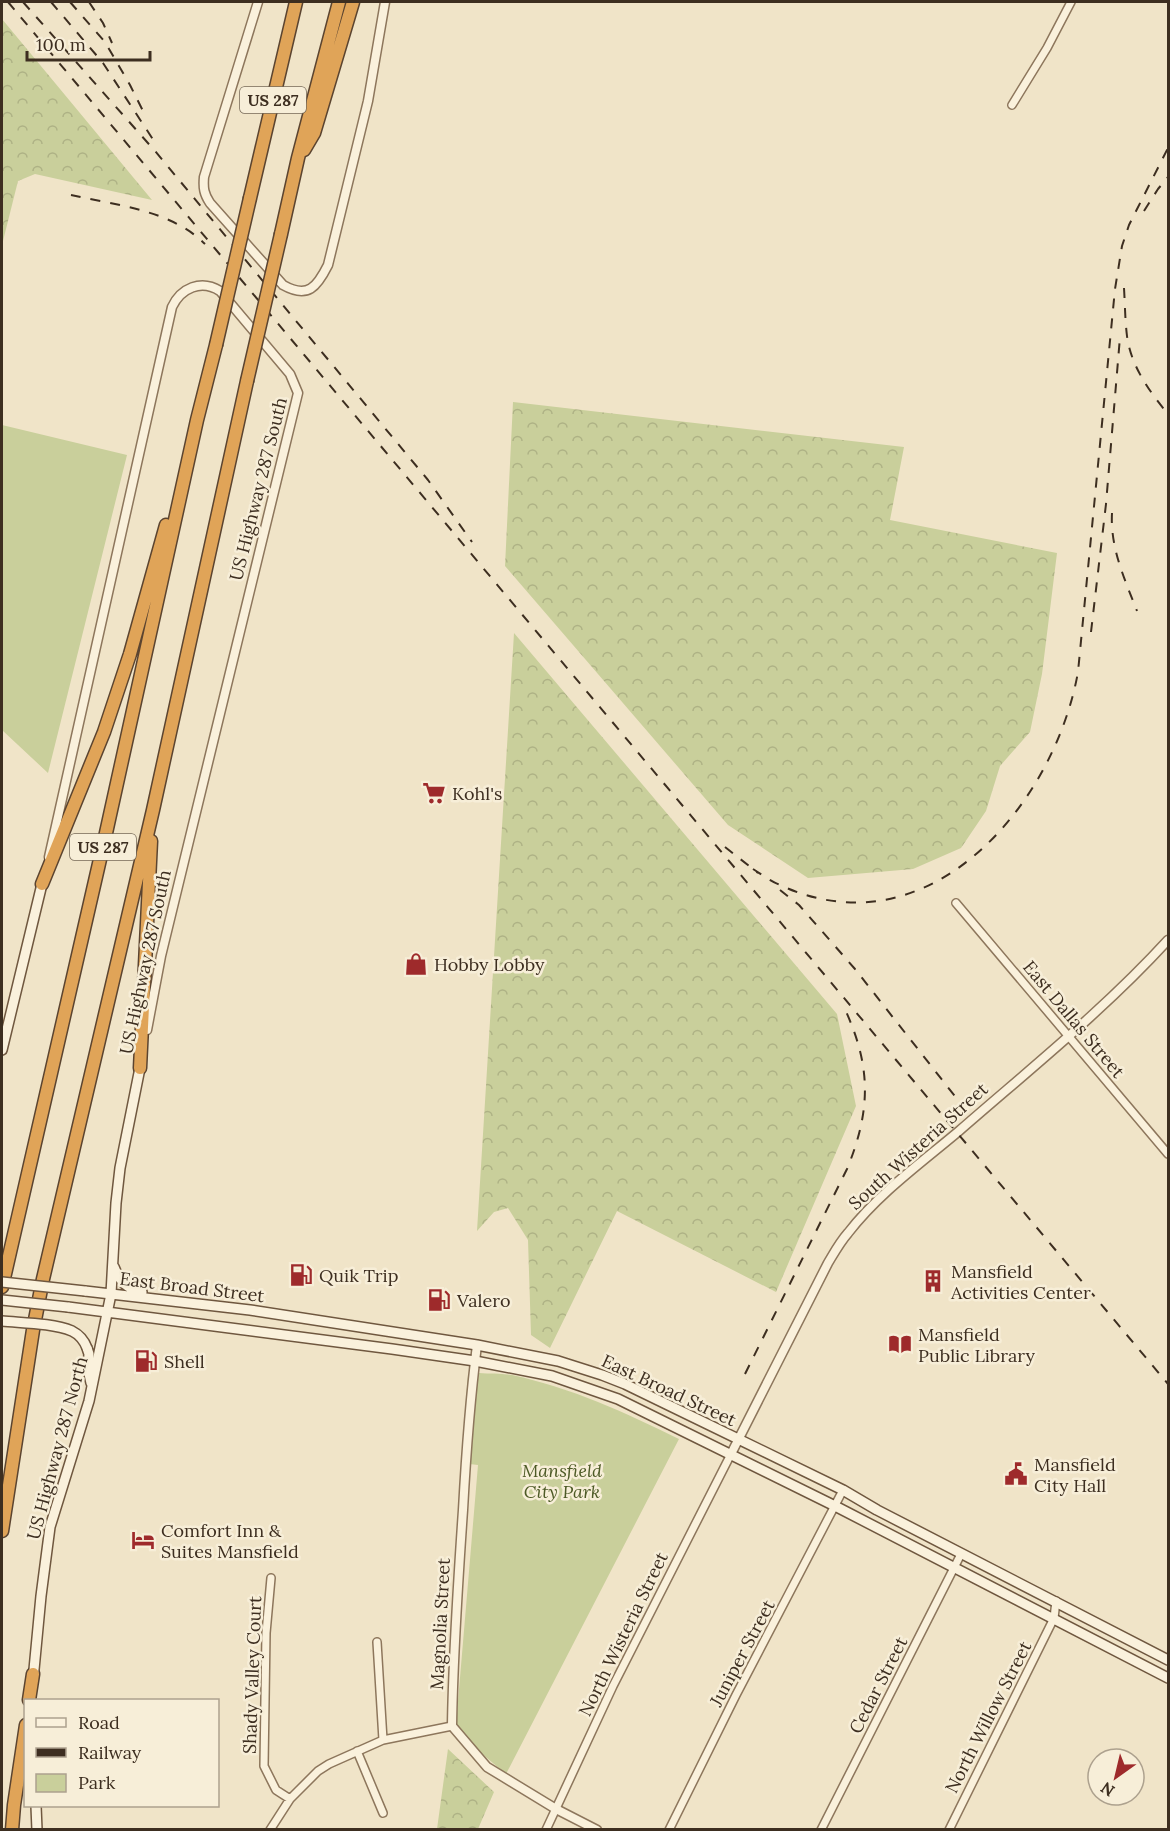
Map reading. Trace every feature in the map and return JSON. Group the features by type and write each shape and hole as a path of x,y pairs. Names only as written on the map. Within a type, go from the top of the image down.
{"highway":[{"name":"US 287","path":"2,1287 197,420 296,2"},
{"name":"US 287","path":"2,1531 43,1279 153,810 298,158 339,2"},
{"path":"298,158 314,133 353,2"},
{"path":"42,884 104,732 130,654 170,513 184,450 197,420"},
{"path":"140,1068 153,810"},
{"path":"29,1699 33,1674"},
{"path":"12,1830 24,1738"}],"main road":[{"name":"US Highway 287 South","path":"2,1050 42,884"},
{"name":"US Highway 287 South","path":"107,1312 111,1294 120,1168 140,1068"},
{"path":"113,1264 117,1275 126,1287 158,1298"},
{"name":"East Broad Street","path":"2,1281 250,1310 477,1345 558,1361 602,1375 843,1490 961,1554 1168,1660"},
{"name":"East Broad Street","path":"2,1300 392,1349 475,1361 552,1376 618,1399 731,1454 1168,1677"},
{"path":"247,1330 250,1310"},
{"name":"US Highway 287 North","path":"34,1699 33,1674 50,1527 92,1388 107,1312"},
{"path":"2,1321 60,1328 73,1332 84,1340 89,1354 88,1369 92,1388"},
{"path":"392,1349 393,1333"},
{"path":"552,1376 558,1361"},
{"path":"618,1399 625,1384"},
{"path":"36,1807 38,1830"}],"street":[{"path":"258,2 203,186 210,203 284,285 294,291 305,292 314,288 328,265 369,101 385,2"},
{"path":"1012,105 1047,48 1071,2"},
{"name":"US Highway 287 South","path":"42,884 172,307 179,295 187,289 209,286 220,291 290,374 298,393 160,956 140,1068"},
{"name":"East Dallas Street","path":"956,903 1168,1154"},
{"name":"South Wisteria Street","path":"731,1454 828,1263 846,1234 901,1178 1068,1036 1130,980 1168,940"},
{"name":"Magnolia Street","path":"452,1726 453,1663 467,1441 477,1345"},
{"name":"North Wisteria Street","path":"546,1830 613,1686 731,1454"},
{"name":"Juniper Street","path":"669,1830 736,1695 843,1490"},
{"name":"Cedar Street","path":"821,1830 961,1554"},
{"name":"Shady Valley Court","path":"271,1578 266,1633 264,1766 276,1790 290,1799"},
{"name":"North Willow Street","path":"949,1830 1054,1618 1056,1601"},
{"name":"North Willow Street","path":"1054,1618 1066,1607"},
{"path":"377,1642 384,1740"},
{"path":"270,1830 290,1799 318,1771 329,1764 384,1740 452,1726 487,1767 556,1809 597,1830"},
{"path":"357,1751 383,1813"}],"green space":[{"path":"2,19 152,200 35,174 18,181 2,245"},
{"path":"513,402 904,447 890,520 1057,553 1042,674 1030,732 1000,766 986,811 961,848 913,869 808,878 728,825 505,566"},
{"path":"2,425 127,455 48,773 2,730"},
{"path":"514,633 837,1014 856,1106 776,1292 617,1211 550,1348 531,1335 528,1240 508,1208 494,1212 477,1231"},
{"name":"Mansfield City Park","path":"479,1373 512,1375 556,1387 618,1410 679,1439 506,1774 475,1748 456,1725 478,1465 461,1463 468,1375"},
{"path":"448,1749 494,1792 478,1829 437,1829"}],"railway":[{"path":"8,2 1168,1384"},
{"path":"23,2 155,151 428,480 472,542"},
{"path":"51,2 103,63 156,144"},
{"path":"70,2 105,42 143,111"},
{"path":"89,2 103,23 112,43"},
{"path":"753,869 780,885 834,901 886,900 933,883 976,855 1012,816 1042,772 1064,722 1078,672 1115,289 1122,246 1129,225 1168,148"},
{"path":"1144,211 1168,177"},
{"path":"71,195 160,216 176,223 205,244"},
{"path":"1124,288 1127,336 1132,358 1148,387 1168,414"},
{"path":"1091,632 1106,504 1120,337"},
{"path":"1112,513 1116,551 1137,611"},
{"path":"725,847 758,873"},
{"path":"780,890 799,905 855,969 965,1109"},
{"path":"745,1374 847,1169 861,1126 865,1086 863,1067 859,1047 843,1005"}],"place":[{"name":"Kohl's","path":"434,793"},
{"name":"Hobby Lobby","path":"416,964"},
{"name":"Quik Trip","path":"301,1275"},
{"name":"Mansfield Activities Center","path":"933,1281"},
{"name":"Valero","path":"439,1300"},
{"name":"Mansfield Public Library","path":"900,1344"},
{"name":"Shell","path":"146,1361"},
{"name":"Mansfield City Hall","path":"1016,1474"},
{"name":"Comfort Inn & Suites Mansfield","path":"143,1540"}]}
